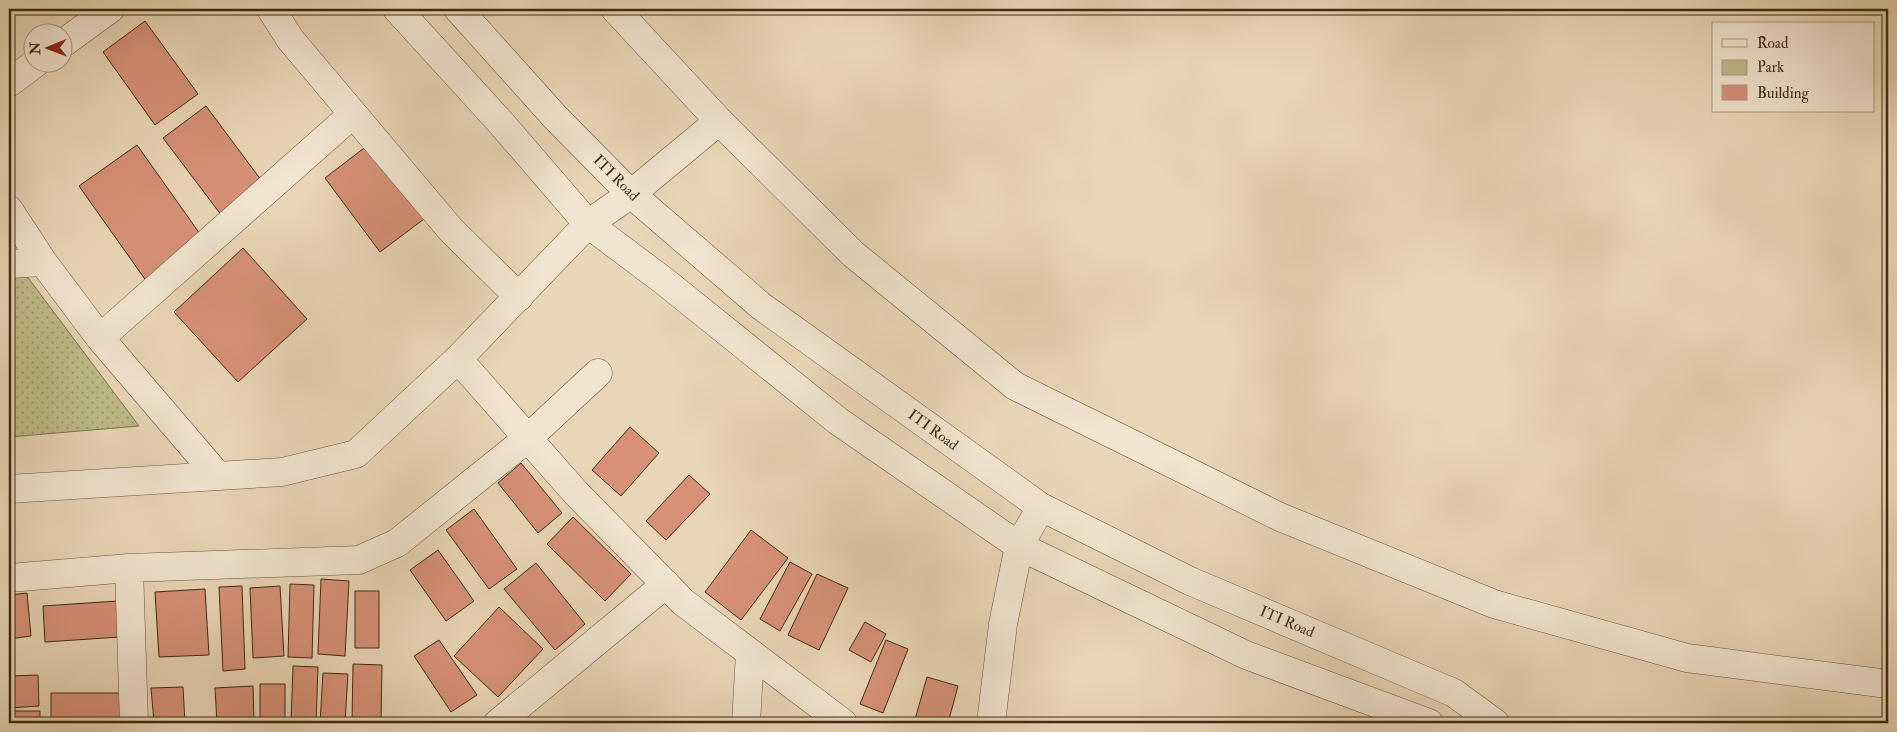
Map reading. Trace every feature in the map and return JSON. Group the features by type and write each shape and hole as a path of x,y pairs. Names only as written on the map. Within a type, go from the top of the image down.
{"street":[{"path":"72,37 110,9"},
{"path":"271,9 290,39 451,230 519,297"},
{"path":"397,9 501,123 588,224 672,287 838,421 1019,546 1246,655 1429,723"},
{"name":"ITI Road","path":"458,9 555,117 631,194 761,306 1041,507 1190,581 1454,693 1496,723"},
{"path":"615,9 719,121 853,254 1015,386 1280,517 1494,604 1678,656 1888,684"},
{"path":"9,83 24,72"},
{"path":"100,338 353,114"},
{"path":"9,489 282,472 356,454 458,359 588,224 631,194 719,121"},
{"path":"9,210 43,262 100,338 218,476"},
{"path":"9,264 43,262"},
{"path":"458,359 576,493 683,602 839,722"},
{"path":"9,578 130,568 359,560 397,544 528,438 598,373"},
{"path":"991,723 1003,624 1019,546 1041,507"},
{"path":"130,568 134,723"},
{"path":"498,723 666,584"},
{"path":"746,723 750,653"}],"green space":[{"path":"20,267 139,426 9,437 9,268"}],"building":[{"path":"145,21 198,94 155,125 103,52"},
{"path":"206,106 267,188 225,220 163,138"},
{"path":"137,145 205,241 147,282 79,186"},
{"path":"368,145 424,219 380,252 325,178"},
{"path":"243,248 307,319 238,382 174,312"},
{"path":"630,427 659,453 621,496 592,470"},
{"path":"521,463 562,513 538,533 498,483"},
{"path":"689,475 710,494 666,540 646,521"},
{"path":"474,509 517,569 489,589 446,530"},
{"path":"573,517 631,574 605,601 547,544"},
{"path":"751,530 788,558 741,620 705,592"},
{"path":"438,550 474,601 446,621 410,570"},
{"path":"790,562 812,574 780,631 760,619"},
{"path":"536,563 585,624 555,650 504,589"},
{"path":"817,574 848,588 819,650 788,635"},
{"path":"321,579 349,581 345,656 318,654"},
{"path":"290,584 314,585 312,658 288,657"},
{"path":"242,586 245,669 223,671 219,587"},
{"path":"280,586 284,656 253,658 250,588"},
{"path":"205,589 209,655 159,657 155,592"},
{"path":"355,591 379,591 379,648 355,648"},
{"path":"27,593 31,636 9,639 9,595"},
{"path":"117,601 120,637 45,642 43,606"},
{"path":"499,607 543,649 498,697 454,656"},
{"path":"865,622 886,634 871,662 849,650"},
{"path":"439,640 477,695 451,712 414,656"},
{"path":"886,640 908,649 883,713 860,704"},
{"path":"353,664 382,665 381,723 352,723"},
{"path":"293,666 318,667 316,723 291,723"},
{"path":"323,673 348,674 345,723 320,723"},
{"path":"38,675 39,706 9,708 9,676"},
{"path":"927,677 958,686 948,723 914,723"},
{"path":"260,684 285,684 285,723 260,723"},
{"path":"253,686 254,723 217,723 215,688"},
{"path":"183,687 185,723 154,723 151,688"},
{"path":"51,693 123,693 123,723 51,723"},
{"path":"9,711 40,711 40,723 9,723"}]}
